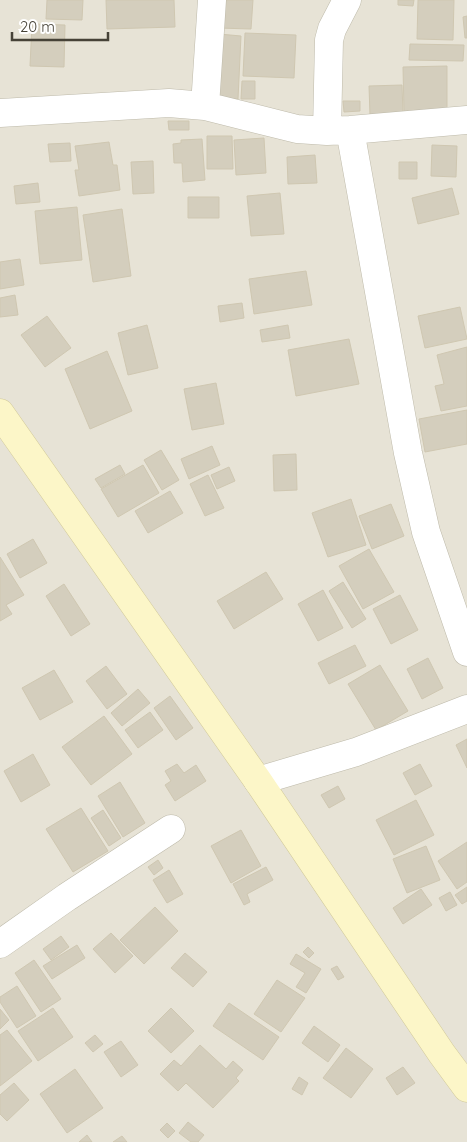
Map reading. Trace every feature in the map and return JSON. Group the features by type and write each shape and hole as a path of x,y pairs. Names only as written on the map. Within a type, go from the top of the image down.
{"main road":[{"path":"0,413 258,781 467,1088"}],"street":[{"path":"204,106 212,0"},
{"path":"347,0 332,29 328,52 338,131 426,532 467,652"},
{"path":"0,113 169,103 204,106 297,129 338,131 467,120"},
{"path":"258,781 356,752 467,709"},
{"path":"3,937 171,829"}],"shaded area":[{"path":"0,0 467,0 467,1142 0,1142"}],"building":[{"path":"47,0 83,0 82,20 46,19"},
{"path":"106,0 174,0 175,27 107,29"},
{"path":"220,0 253,0 251,29 218,28"},
{"path":"398,0 414,0 413,6 398,5"},
{"path":"418,0 454,0 453,40 417,39"},
{"path":"467,16 467,38 465,38 463,17"},
{"path":"32,24 65,25 64,67 30,66"},
{"path":"245,33 296,35 294,78 243,76"},
{"path":"219,34 241,36 238,99 215,98"},
{"path":"410,44 464,45 463,61 409,60"},
{"path":"447,66 447,111 404,112 403,67"},
{"path":"242,81 255,81 255,99 241,99"},
{"path":"402,85 403,113 370,115 369,86"},
{"path":"343,101 360,101 360,111 344,112"},
{"path":"168,121 189,121 189,130 169,130"},
{"path":"207,136 232,136 233,169 207,169"},
{"path":"264,138 266,173 236,175 234,140"},
{"path":"202,139 205,180 183,182 182,163 174,163 173,144 181,143 181,140"},
{"path":"109,142 113,165 117,165 120,190 79,196 75,170 79,170 75,146"},
{"path":"70,143 71,161 50,162 48,144"},
{"path":"432,145 457,146 456,177 431,176"},
{"path":"315,155 317,183 288,184 287,157"},
{"path":"153,161 154,193 133,194 131,162"},
{"path":"399,162 417,162 417,179 399,179"},
{"path":"38,183 40,202 16,204 14,186"},
{"path":"452,188 459,214 418,224 412,198"},
{"path":"280,193 284,234 251,236 247,196"},
{"path":"188,197 219,197 219,218 188,218"},
{"path":"77,207 82,260 40,264 35,211"},
{"path":"122,209 131,276 93,282 83,215"},
{"path":"20,259 24,285 0,289 0,262"},
{"path":"306,271 312,305 254,314 249,279"},
{"path":"15,295 18,315 0,317 0,298"},
{"path":"242,303 244,318 220,322 218,306"},
{"path":"460,307 467,339 425,348 418,316"},
{"path":"47,316 71,348 45,367 21,335"},
{"path":"147,325 158,368 128,375 118,333"},
{"path":"288,325 290,338 262,342 260,330"},
{"path":"349,339 359,384 296,396 288,350"},
{"path":"467,347 467,406 441,411 435,386 444,384 437,355"},
{"path":"107,351 132,411 90,429 65,369"},
{"path":"216,383 224,424 192,430 184,389"},
{"path":"467,410 467,444 425,452 419,419"},
{"path":"212,446 220,465 189,479 181,459"},
{"path":"161,450 179,480 162,490 144,460"},
{"path":"296,454 297,490 274,491 273,455"},
{"path":"120,465 125,474 101,488 95,479"},
{"path":"143,465 159,493 118,517 101,489"},
{"path":"229,467 235,481 217,489 211,475"},
{"path":"208,475 224,508 205,516 190,484"},
{"path":"170,491 183,513 148,533 135,511"},
{"path":"351,499 366,545 328,557 312,513"},
{"path":"391,504 404,536 372,549 359,516"},
{"path":"33,539 47,563 20,578 7,554"},
{"path":"369,549 394,592 363,609 339,566"},
{"path":"0,557 24,595 6,605 12,614 0,621"},
{"path":"266,572 283,599 234,629 217,601"},
{"path":"343,582 366,619 352,628 329,591"},
{"path":"64,584 90,624 71,636 46,596"},
{"path":"323,590 343,628 318,641 298,604"},
{"path":"400,595 418,630 391,644 373,609"},
{"path":"355,645 366,666 329,684 318,663"},
{"path":"428,658 443,688 422,699 407,669"},
{"path":"380,665 408,711 376,730 348,684"},
{"path":"106,666 127,694 107,709 86,681"},
{"path":"54,670 73,702 40,720 22,688"},
{"path":"138,689 150,703 122,726 111,713"},
{"path":"170,696 193,728 176,740 154,708"},
{"path":"150,712 163,730 138,748 125,730"},
{"path":"104,716 132,754 91,785 62,747"},
{"path":"467,739 467,768 456,745"},
{"path":"33,754 50,785 21,802 4,771"},
{"path":"177,764 184,773 196,765 206,781 175,801 165,785 171,781 165,771"},
{"path":"420,764 432,786 415,795 403,773"},
{"path":"120,782 145,823 123,837 98,796"},
{"path":"338,786 345,799 329,808 321,795"},
{"path":"416,800 434,835 394,855 376,820"},
{"path":"81,808 108,851 73,872 46,829"},
{"path":"103,810 121,838 109,846 91,818"},
{"path":"241,830 261,866 231,883 211,846"},
{"path":"467,842 467,882 457,889 438,861"},
{"path":"426,846 440,880 407,893 393,859"},
{"path":"158,860 163,868 154,875 148,867"},
{"path":"266,867 273,880 247,894 250,902 244,905 233,884"},
{"path":"169,870 183,894 167,903 153,880"},
{"path":"467,887 467,901 462,904 455,895"},
{"path":"421,889 432,905 403,924 393,908"},
{"path":"450,892 457,905 446,911 439,898"},
{"path":"155,907 178,931 144,964 120,940"},
{"path":"111,933 133,956 115,973 93,949"},
{"path":"61,936 69,947 51,960 43,949"},
{"path":"77,945 85,958 52,979 43,966"},
{"path":"308,947 314,953 309,958 303,952"},
{"path":"185,953 207,972 193,987 171,968"},
{"path":"296,954 321,969 306,993 296,987 305,973 290,964"},
{"path":"34,960 61,999 41,1012 15,973"},
{"path":"337,966 344,977 338,980 331,969"},
{"path":"277,980 305,998 281,1032 254,1014"},
{"path":"17,986 36,1016 17,1028 0,1002 0,997"},
{"path":"229,1003 279,1037 263,1060 213,1026"},
{"path":"53,1008 73,1037 38,1061 18,1031"},
{"path":"171,1008 194,1031 171,1053 148,1031"},
{"path":"0,1009 9,1020 0,1029"},
{"path":"314,1026 340,1045 328,1062 302,1043"},
{"path":"7,1030 32,1061 0,1086 0,1035"},
{"path":"95,1035 103,1044 93,1052 85,1043"},
{"path":"121,1041 138,1065 121,1077 104,1052"},
{"path":"200,1045 226,1069 233,1061 243,1070 236,1078 239,1081 213,1108 186,1083 178,1091 160,1074 174,1060 181,1066"},
{"path":"346,1048 373,1069 351,1098 323,1078"},
{"path":"403,1067 415,1083 397,1095 386,1078"},
{"path":"75,1069 103,1108 67,1133 40,1094"},
{"path":"299,1077 308,1083 302,1095 292,1089"},
{"path":"14,1083 29,1100 7,1121 0,1114 0,1095"},
{"path":"188,1122 204,1135 198,1142 191,1142 179,1133"},
{"path":"167,1123 175,1131 168,1138 160,1130"},
{"path":"87,1135 92,1142 79,1142"},
{"path":"122,1136 127,1142 113,1142"}]}
